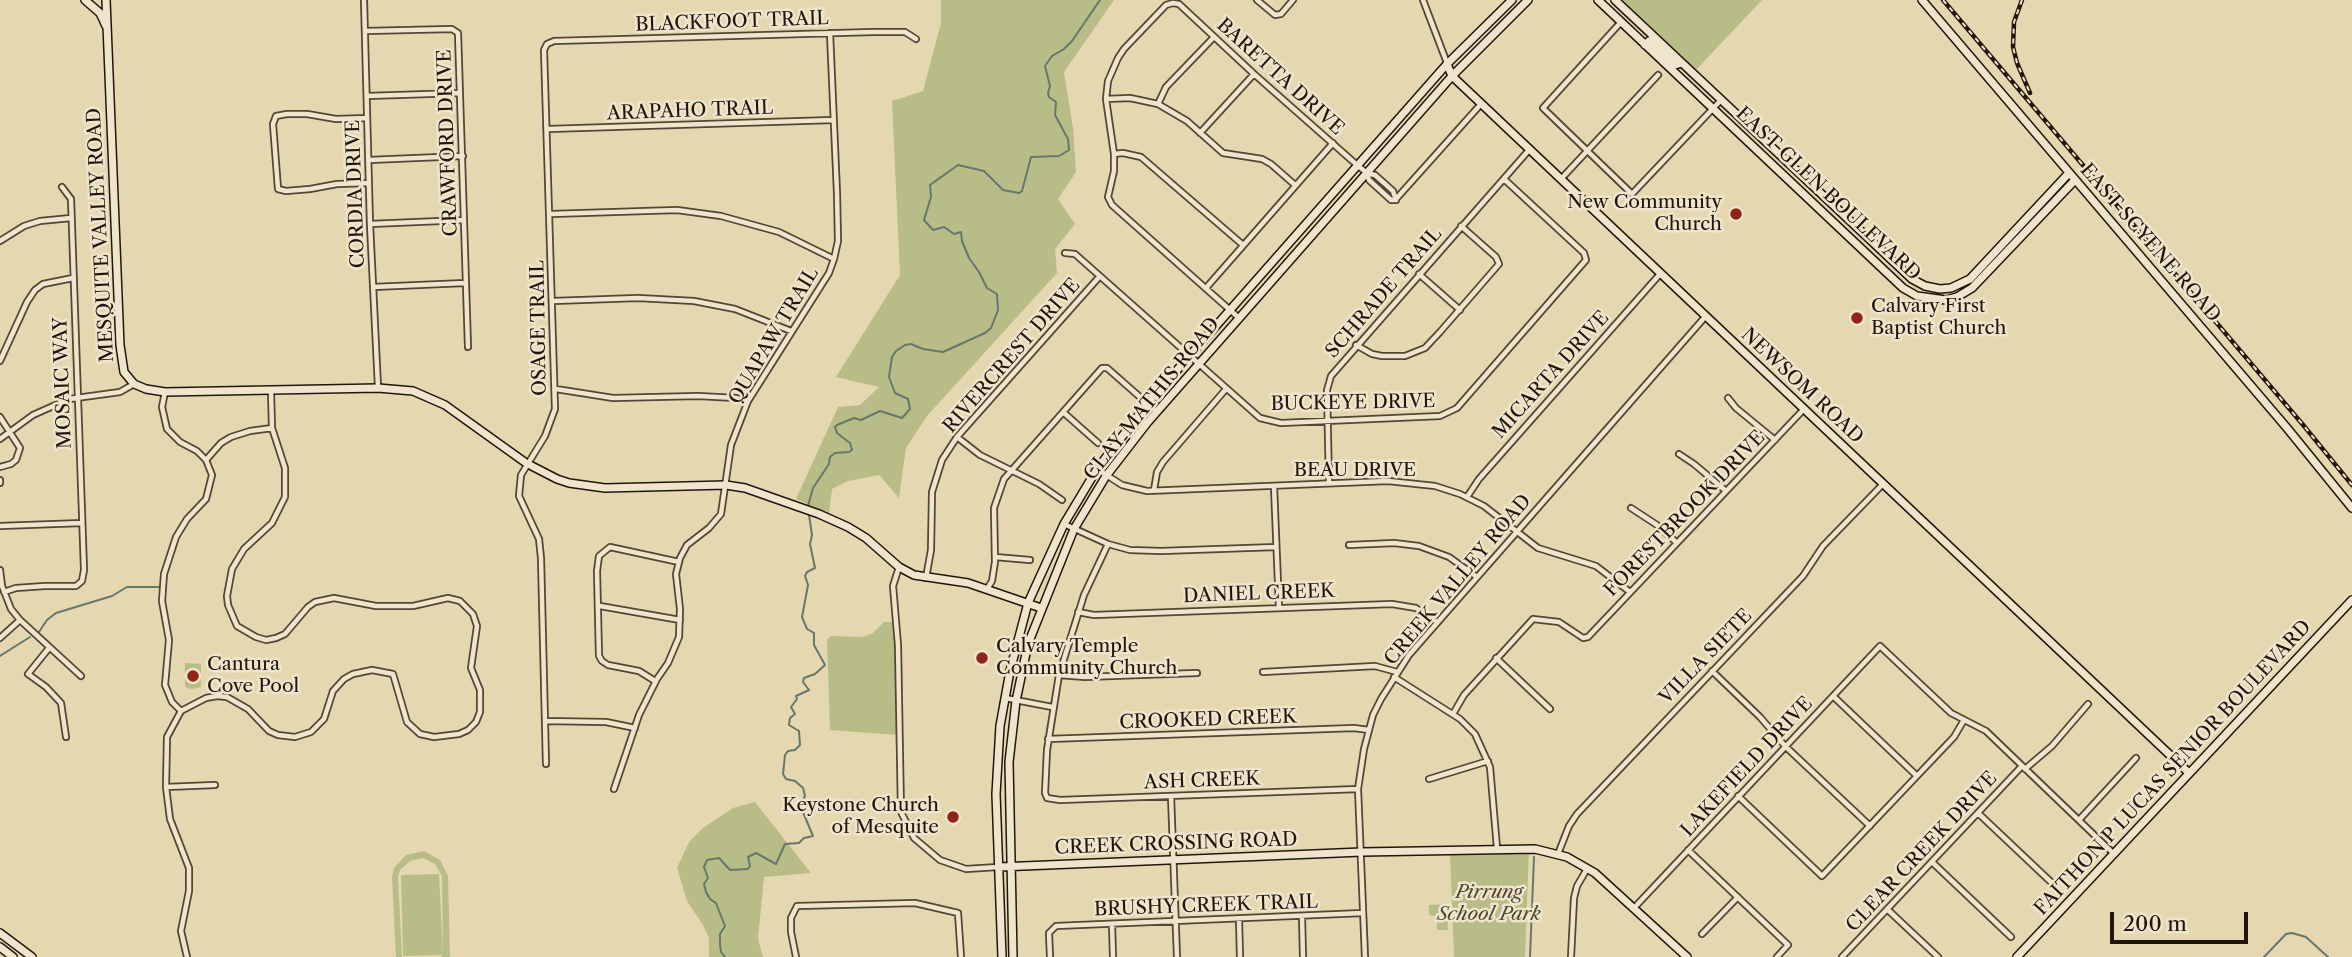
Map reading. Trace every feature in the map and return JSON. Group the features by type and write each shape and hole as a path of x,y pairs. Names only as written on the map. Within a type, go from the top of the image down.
{"street":[{"path":"85,0 100,13 108,32"},
{"name":"MESQUITE VALLEY ROAD","path":"106,0 120,345 124,372 134,384 164,393 378,388 413,391 445,405 526,463 556,479 591,487 726,485 745,488 819,514 866,538 899,566 926,578 968,583 1041,608"},
{"name":"CORDIA DRIVE","path":"364,0 378,388"},
{"path":"1257,0 1275,15 1280,14 1293,0"},
{"name":"NEWSOM ROAD","path":"1423,0 1452,76 2189,773"},
{"name":"CLAY MATHIS ROAD","path":"1002,957 996,775 1000,726 1011,666 1028,604 1064,524 1097,469 1148,404 1447,64 1512,0"},
{"name":"CLAY MATHIS ROAD","path":"1013,957 1009,762 1016,701 1028,644 1074,529 1106,476 1198,364 1452,76 1528,0"},
{"name":"EAST GLEN BOULEVARD","path":"1598,0 1903,288 1917,296 1945,300"},
{"name":"EAST GLEN BOULEVARD","path":"1615,0 1802,177 1920,284 1945,289 1970,279 2068,173"},
{"name":"EAST SCYENE ROAD","path":"1922,0 2352,508"},
{"name":"BARETTA DRIVE","path":"1106,99 1108,81 1118,58 1166,5 1179,4 1357,165 1395,193 1396,200 1391,200 1368,180 1367,173"},
{"path":"1621,22 1543,108 1632,194 1721,100"},
{"name":"CRAWFORD DRIVE","path":"365,32 455,30 459,36 468,347"},
{"name":"BLACKFOOT TRAIL","path":"547,44 554,41 830,33 905,32 916,39"},
{"name":"QUAPAW TRAIL","path":"679,562 687,545 721,514 731,445 748,401 829,273 834,259 838,241 830,33"},
{"path":"1158,104 1167,87 1214,37"},
{"path":"1645,45 1649,41 1675,65 1682,63"},
{"name":"OSAGE TRAIL","path":"546,764 541,558 538,539 519,496 521,475 550,427 555,409 544,51 547,44"},
{"path":"1200,133 1254,74"},
{"path":"1561,180 1658,75"},
{"path":"367,96 460,93"},
{"path":"1239,318 1112,205 1108,197 1113,177 1114,154 1106,99 1130,98 1158,104 1187,121 1223,153 1254,157 1271,164 1295,186"},
{"path":"1396,200 1481,103"},
{"path":"367,118 336,119 287,114 276,116 273,124 278,189 286,191 369,183"},
{"name":"ARAPAHO TRAIL","path":"548,130 834,120"},
{"path":"1206,288 1333,143"},
{"name":"SCHRADE TRAIL","path":"1329,483 1329,380 1356,345 1529,149"},
{"path":"1114,154 1123,153 1142,158 1242,245"},
{"path":"369,160 463,156"},
{"path":"1794,186 1802,177"},
{"name":"BUCKEYE DRIVE","path":"1065,253 1075,254 1255,415 1268,421 1434,417 1453,411 1586,260 1584,253 1504,179"},
{"path":"1945,289 1945,300 1972,288 2075,180"},
{"path":"1380,190 1385,184"},
{"name":"MOSAIC WAY","path":"4,592 46,586 76,586 82,581 79,396 71,199 62,187"},
{"path":"551,214 677,210 721,216 779,232 834,259"},
{"path":"1317,211 1326,219"},
{"path":"0,241 24,226 40,221 71,218"},
{"path":"370,224 464,220"},
{"path":"1356,345 1382,356 1418,353 1433,341 1496,269 1499,262 1461,226"},
{"path":"2001,246 2007,252"},
{"path":"1892,278 1900,268"},
{"path":"1419,274 1460,310"},
{"name":"MICARTA DRIVE","path":"1467,497 1479,479 1660,274"},
{"name":"RIVERCREST DRIVE","path":"926,578 931,550 934,484 942,460 957,438 1100,276"},
{"path":"0,361 27,302 36,290 43,284 73,278"},
{"path":"373,287 465,283"},
{"path":"553,301 638,298 694,301 735,309 791,331"},
{"name":"CREEK VALLEY ROAD","path":"1365,957 1358,789 1361,761 1376,709 1395,674 1437,622 1705,317"},
{"path":"987,589 994,573 994,508 1000,487 1010,472 1102,368 1106,367 1157,412"},
{"path":"0,439 33,415 79,396 120,391 134,384"},
{"path":"1154,490 1157,472 1163,462 1226,389"},
{"path":"556,390 613,398 698,397 748,401"},
{"path":"187,957 181,931 190,891 189,868 170,819 166,787 167,737 181,711 206,698 227,698 248,709 269,731 278,736 304,735 324,719 337,685 353,674 372,670 393,674 407,722 420,734 434,737 458,734 468,730 476,722 480,712 480,690 471,668 477,626 473,614 460,601 448,598 413,606 376,606 334,598 308,607 285,634 266,640 256,638 237,626 227,596 232,569 244,549 279,514 285,497 285,468 272,428 271,392"},
{"path":"164,393 162,407 167,429 206,460 212,475 206,499 187,519 176,537 164,574 162,601 169,640 165,685 172,702 181,711"},
{"path":"1728,398 1774,440"},
{"name":"FORESTBROOK DRIVE","path":"1496,658 1528,622 1535,618 1559,622 1586,638 1804,409"},
{"path":"1063,412 1098,443"},
{"path":"0,416 20,448 20,453 11,464 0,467"},
{"path":"206,460 221,443 231,438 250,431 272,428"},
{"path":"957,438 980,455 1039,484 1062,500"},
{"path":"1679,454 1726,491"},
{"name":"BEAU DRIVE","path":"1097,469 1129,487 1154,490 1329,483 1412,483 1444,489 1491,510 1543,550 1595,566 1630,592"},
{"name":"VILLA SIETE","path":"1558,854 1569,825 1577,814 1802,576 1823,547 1883,484"},
{"path":"1273,485 1279,607"},
{"path":"1631,508 1657,525 1676,543"},
{"path":"0,526 82,523"},
{"path":"1064,524 1108,544 1144,552 1276,547"},
{"path":"1349,545 1394,542 1419,546 1449,557 1477,577"},
{"path":"1048,739 1059,675 1078,612 1108,544"},
{"path":"614,789 639,715 655,681 668,663 678,637 680,620 676,574 679,562 610,547 599,556 597,571 600,606 599,656 602,661 639,671 655,681"},
{"path":"995,557 1030,560"},
{"name":"CREEK CROSSING ROAD","path":"899,566 893,586 898,645 901,812 914,838 940,860 966,869 1362,852 1527,848 1558,854 1587,868 1687,957"},
{"path":"0,570 4,592 11,609 48,648 81,676"},
{"name":"FAITHON P LUCAS SENIOR BOULEVARD","path":"2017,957 2352,600"},
{"name":"DANIEL CREEK","path":"1078,612 1094,615 1399,604 1421,610 1437,622"},
{"path":"600,606 680,620"},
{"path":"0,638 20,620"},
{"name":"LAKEFIELD DRIVE","path":"1633,908 1880,646 1946,709 1964,720"},
{"path":"48,648 28,674 46,687 61,703 66,737"},
{"path":"1453,714 1464,695 1496,658 1550,709"},
{"path":"1263,672 1375,666 1395,674 1453,714 1475,734 1488,761 1492,778 1497,848"},
{"path":"1712,671 1870,826"},
{"path":"1059,675 1085,677 1197,673"},
{"path":"1833,696 1917,776"},
{"path":"1005,698 1053,707"},
{"name":"CLEAR CREEK DRIVE","path":"1843,957 1978,813 2024,768 2052,746 2088,704"},
{"path":"1738,796 1822,876 1954,737 1964,720 1986,731 2114,854"},
{"path":"545,721 606,722 635,729"},
{"name":"CROOKED CREEK","path":"1048,739 1354,728 1368,730"},
{"name":"ASH CREEK","path":"1048,739 1047,798 1060,800 1358,789"},
{"path":"2079,820 2136,758"},
{"path":"1429,779 1488,761"},
{"path":"166,787 215,785"},
{"path":"1171,796 1177,957"},
{"path":"1978,813 2052,883"},
{"path":"1688,850 1788,945 1777,957"},
{"path":"1932,862 2011,937"},
{"path":"1571,957 1574,898 1587,868"},
{"path":"1702,934 1738,897"},
{"path":"796,957 791,918 795,907 801,904 915,903 953,910 959,915 961,957"},
{"path":"1887,909 1938,957"},
{"name":"BRUSHY CREEK TRAIL","path":"1050,957 1051,929 1056,926 1363,913"},
{"path":"1301,916 1303,957"},
{"path":"1239,919 1240,957"},
{"path":"1112,924 1113,957"},
{"path":"0,933 32,957"},
{"path":"0,947 13,957"}],"green space":[{"path":"941,0 1114,0 1064,72 1073,128 1076,172 1058,199 1075,224 1055,249 1057,273 927,416 906,448 899,498 879,475 848,481 832,489 829,514 796,499 838,407 860,405 879,387 836,377 900,275 892,101 923,91 941,23"},
{"path":"1622,0 1762,0 1695,71"},
{"path":"884,622 894,622 897,735 830,730 827,640 831,636 863,637 873,633"},
{"name":"Cantura Cove Pool","path":"185,663 201,664 201,687 185,687"},
{"path":"755,802 811,873 764,877 758,939 763,957 709,957 709,938 687,901 677,868 689,842 703,828 733,808"},
{"name":"Pirrung School Park","path":"1529,850 1525,957 1454,957 1450,853"},
{"path":"424,851 440,860 448,876 450,957 403,956 401,875 439,874 443,954 442,876 435,864 423,858 410,861 400,870 398,877 402,957 396,957 392,877 394,868 406,855"},
{"path":"1447,904 1448,930 1437,930 1437,916 1429,915 1429,905"}],"waterway":[{"path":"808,506 813,488 829,464 830,457 835,453 852,450 850,443 837,433 837,425 854,418 861,420 880,411 902,418 910,409 908,399 895,393 889,377 892,357 896,351 911,344 943,352 991,328 998,310 997,294 987,288 969,258 961,232 954,234 944,227 933,230 924,220 931,197 930,185 958,165 984,171 1003,190 1019,193 1022,191 1031,157 1059,156 1069,150 1068,139 1055,115 1056,102 1049,97 1050,86 1045,66 1052,56 1072,41 1100,0"},
{"path":"725,957 720,944 720,934 725,926 716,903 710,899 704,884 708,878 704,867 707,860 719,858 730,870 748,869 748,857 756,853 776,864 785,844 799,843 804,838 813,836 800,805 805,796 803,788 795,781 786,779 783,774 785,755 800,745 799,731 789,725 790,718 795,714 791,707 797,699 796,696 809,690 803,682 804,678 815,674 825,665 814,645 814,633 807,629 802,617 808,585 805,576 815,568 810,544 812,535 809,515"},
{"path":"37,635 47,620 56,613 112,596 127,587 160,587"},
{"path":"0,656 30,637"},
{"path":"1530,957 1534,857"},
{"path":"2264,957 2286,934 2292,933 2306,937 2328,957"}],"railway":[{"path":"1943,0 2352,485"},
{"path":"2022,0 2014,22 2013,47 2030,93"}],"place":[{"name":"New Community Church","path":"1736,214"},
{"name":"Calvary First Baptist Church","path":"1857,318"},
{"name":"Calvary Temple Community Church","path":"982,658"},
{"name":"Cantura Cove Pool","path":"193,676"},
{"name":"Keystone Church of Mesquite","path":"953,817"}]}
